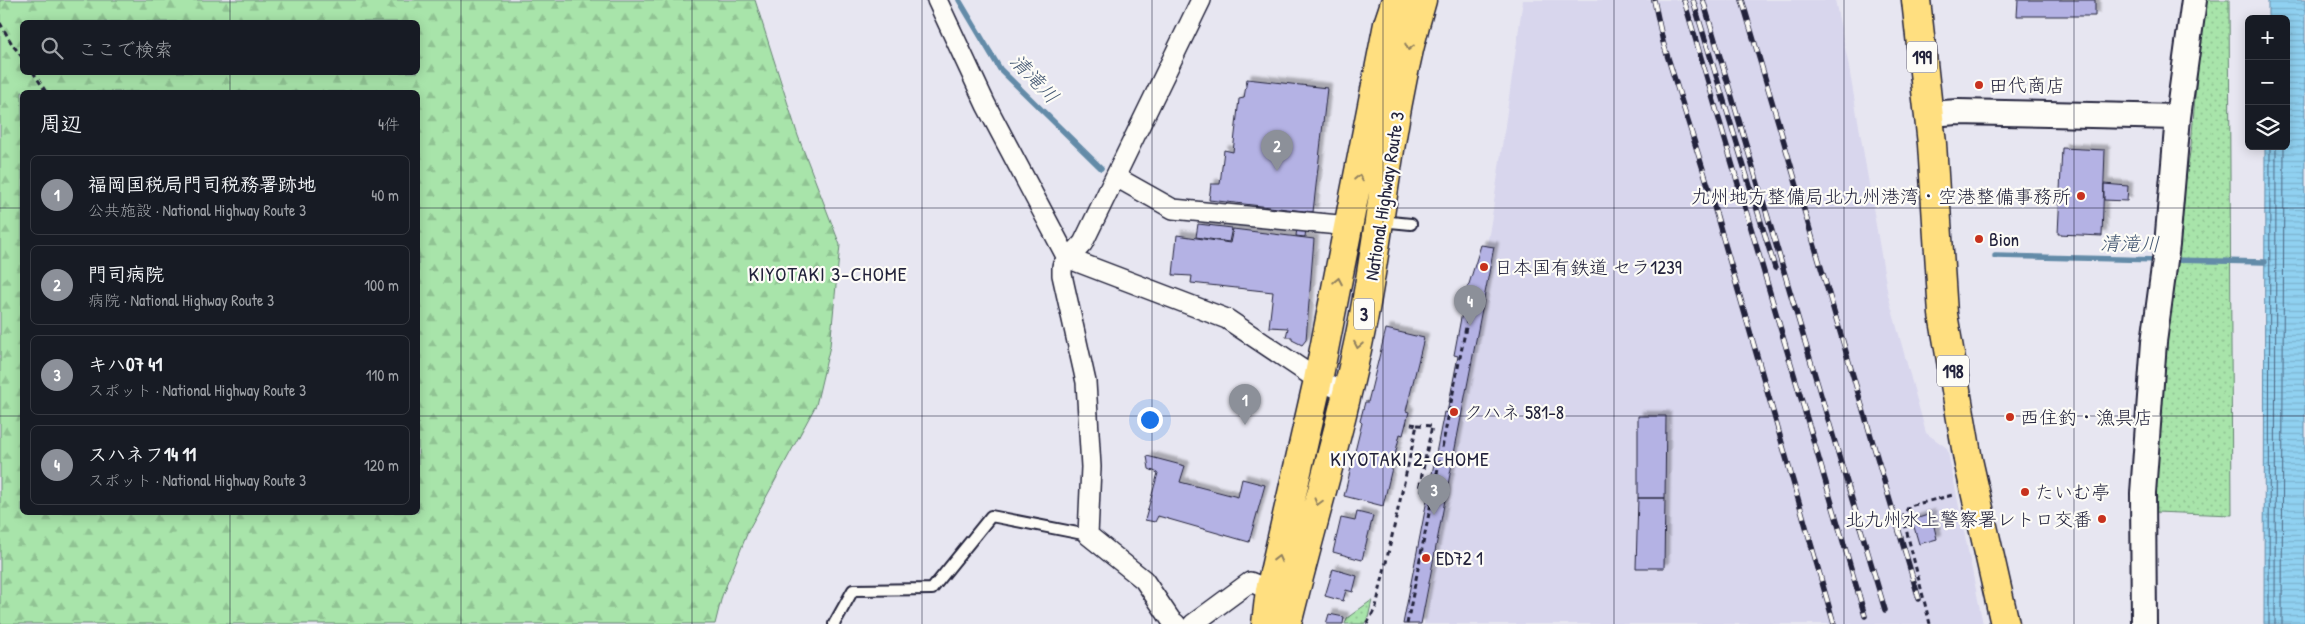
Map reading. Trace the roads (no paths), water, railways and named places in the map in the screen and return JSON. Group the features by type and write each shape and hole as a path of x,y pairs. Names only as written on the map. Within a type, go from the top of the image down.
{"highway":[{"name":"National Highway Route 3","path":"1266,624 1270,590 1318,380 1350,226 1388,24 1396,0"},
{"name":"National Highway Route 3","path":"1286,624 1348,393 1363,319 1409,43 1422,0"},
{"name":"199","path":"1916,0 1929,114"},
{"name":"198","path":"1929,114 1943,314 1968,460 2005,624"}],"street":[{"path":"937,0 986,105 1067,258 1227,319 1318,380 1348,393"},
{"path":"1176,624 1171,620 1144,580 1088,535 1091,467 1086,382 1062,275 1062,266 1067,258 1078,250 1083,243 1201,0"},
{"path":"2144,624 2144,484 2154,342 2167,245 2178,117 2194,0"},
{"path":"1929,114 1958,112 2178,117"},
{"path":"1116,177 1173,208 1350,226"},
{"path":"1193,624 1250,582 1270,590"}],"lane":[{"path":"1379,221 1411,224"},
{"path":"834,624 853,590 932,589 991,516 1088,535"}],"water":[{"path":"2268,0 2305,0 2305,624 2264,624 2265,150 2290,150 2290,15 2268,15"}],"waterway":[{"name":"清滝川","path":"959,0 1000,69 1101,168"},
{"name":"清滝川","path":"1995,256 2160,260"},
{"name":"清滝川","path":"2170,260 2265,262"}],"railway":[{"path":"1654,0 1663,42 1707,182 1834,624"},
{"path":"1684,0 1865,616"},
{"path":"1693,0 1775,268"},
{"path":"1703,0 1885,610"},
{"path":"1742,0 1919,599"}],"place":[{"name":"田代商店","path":"1979,85"},
{"name":"門司病院","path":"1277,171"},
{"name":"九州地方整備局北九州港湾・空港整備事務所","path":"2081,196"},
{"name":"Bion","path":"1979,239"},
{"name":"日本国有鉄道 セラ1239","path":"1484,267"},
{"name":"スハネフ14 11","path":"1470,326"},
{"name":"クハネ 581-8","path":"1454,412"},
{"name":"西住釣・漁具店","path":"2010,417"},
{"name":"福岡国税局門司税務署跡地","path":"1245,425"},
{"name":"たいむ亭","path":"2025,492"},
{"name":"キハ07 41","path":"1434,515"},
{"name":"北九州水上警察署レトロ交番","path":"2102,519"},
{"name":"ED72 1","path":"1426,558"}],"district":[{"name":"KIYOTAKI 3-CHOME","path":"828,273"},
{"name":"KIYOTAKI 2-CHOME","path":"1410,458"}]}
